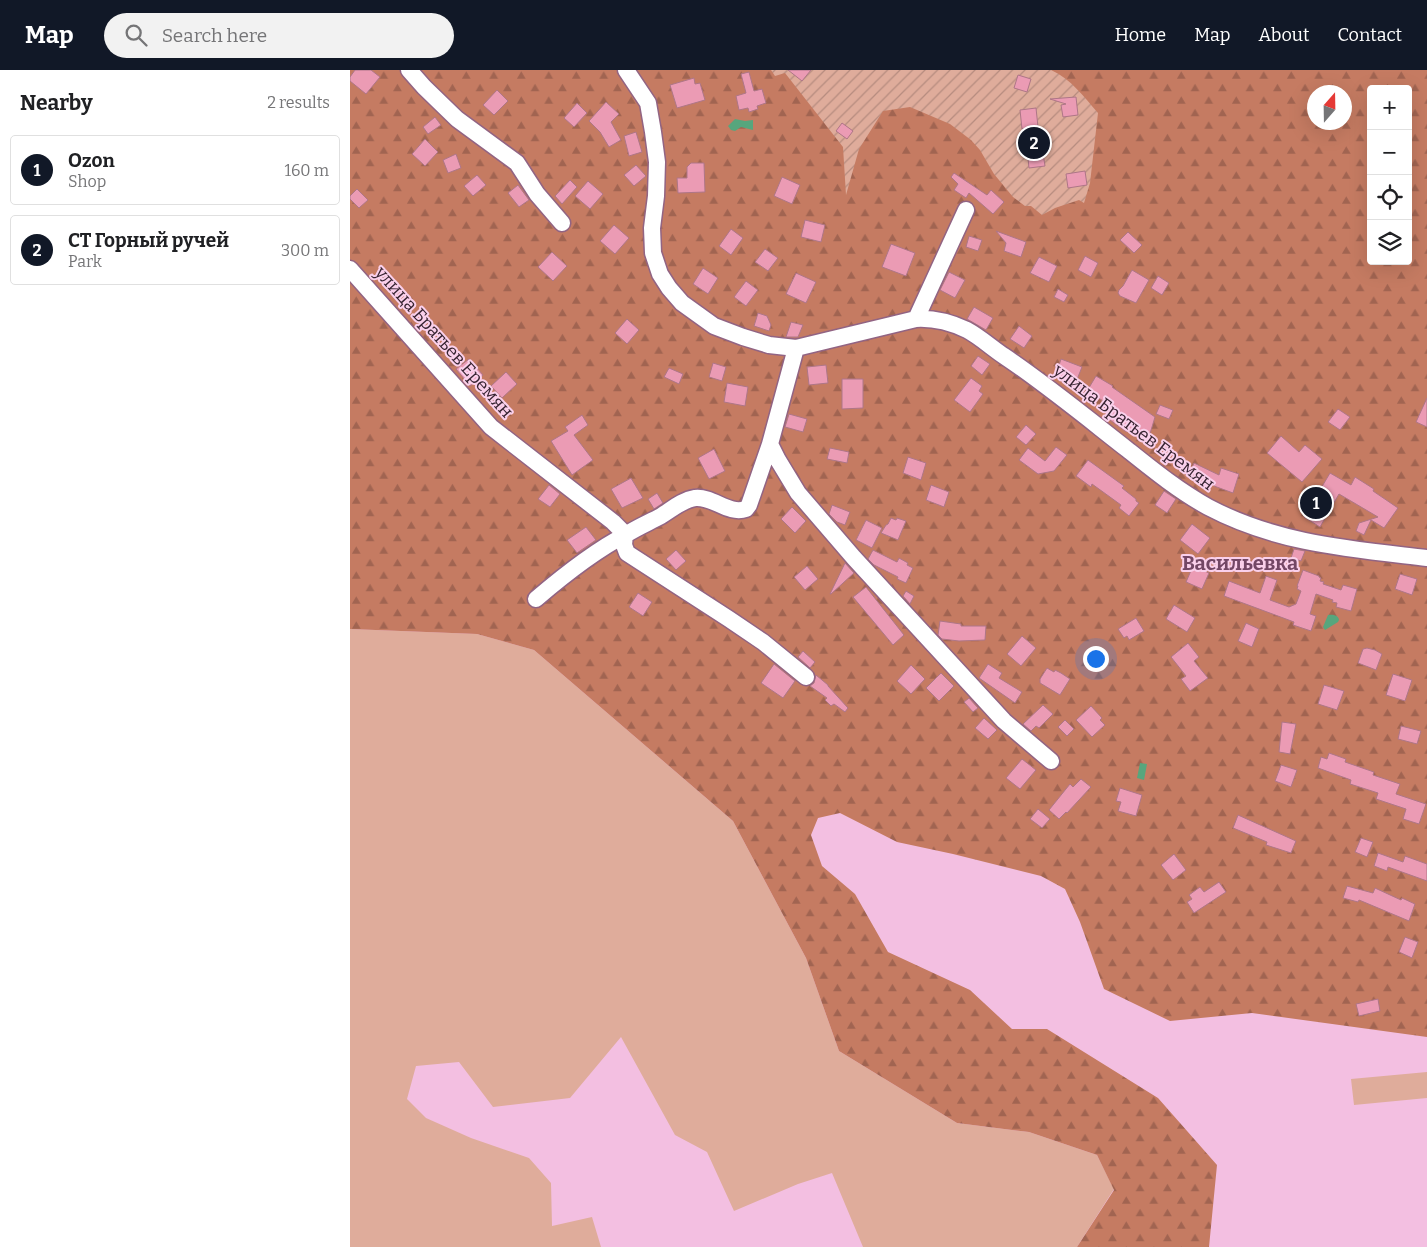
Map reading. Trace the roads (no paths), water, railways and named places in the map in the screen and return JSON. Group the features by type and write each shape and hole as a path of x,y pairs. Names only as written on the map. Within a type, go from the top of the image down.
{"street":[{"path":"409,70 457,119 518,164 537,194 562,223"},
{"name":"улица Братьев Еремян","path":"626,70 648,103 654,132 657,162 656,196 652,228 653,253 660,274 682,303 714,326 743,338 769,345 796,348 916,319 931,318 951,324 968,331 1017,364 1176,486 1206,506 1234,520 1258,530 1290,539 1388,555 1427,558"},
{"path":"916,319 966,210"},
{"name":"улица Братьев Еремян","path":"350,269 492,427 626,534"},
{"path":"536,599 593,555 626,534 694,498 734,510 746,509 770,444 796,348"},
{"path":"770,444 798,494 854,558 1004,721 1051,761"},
{"path":"626,534 624,545 627,553 736,623 806,677"}],"place":[{"name":"СТ Горный ручей","path":"1034,143"},
{"name":"Ozon","path":"1316,503"}],"district":[{"name":"Васильевка","path":"1240,563"}]}
